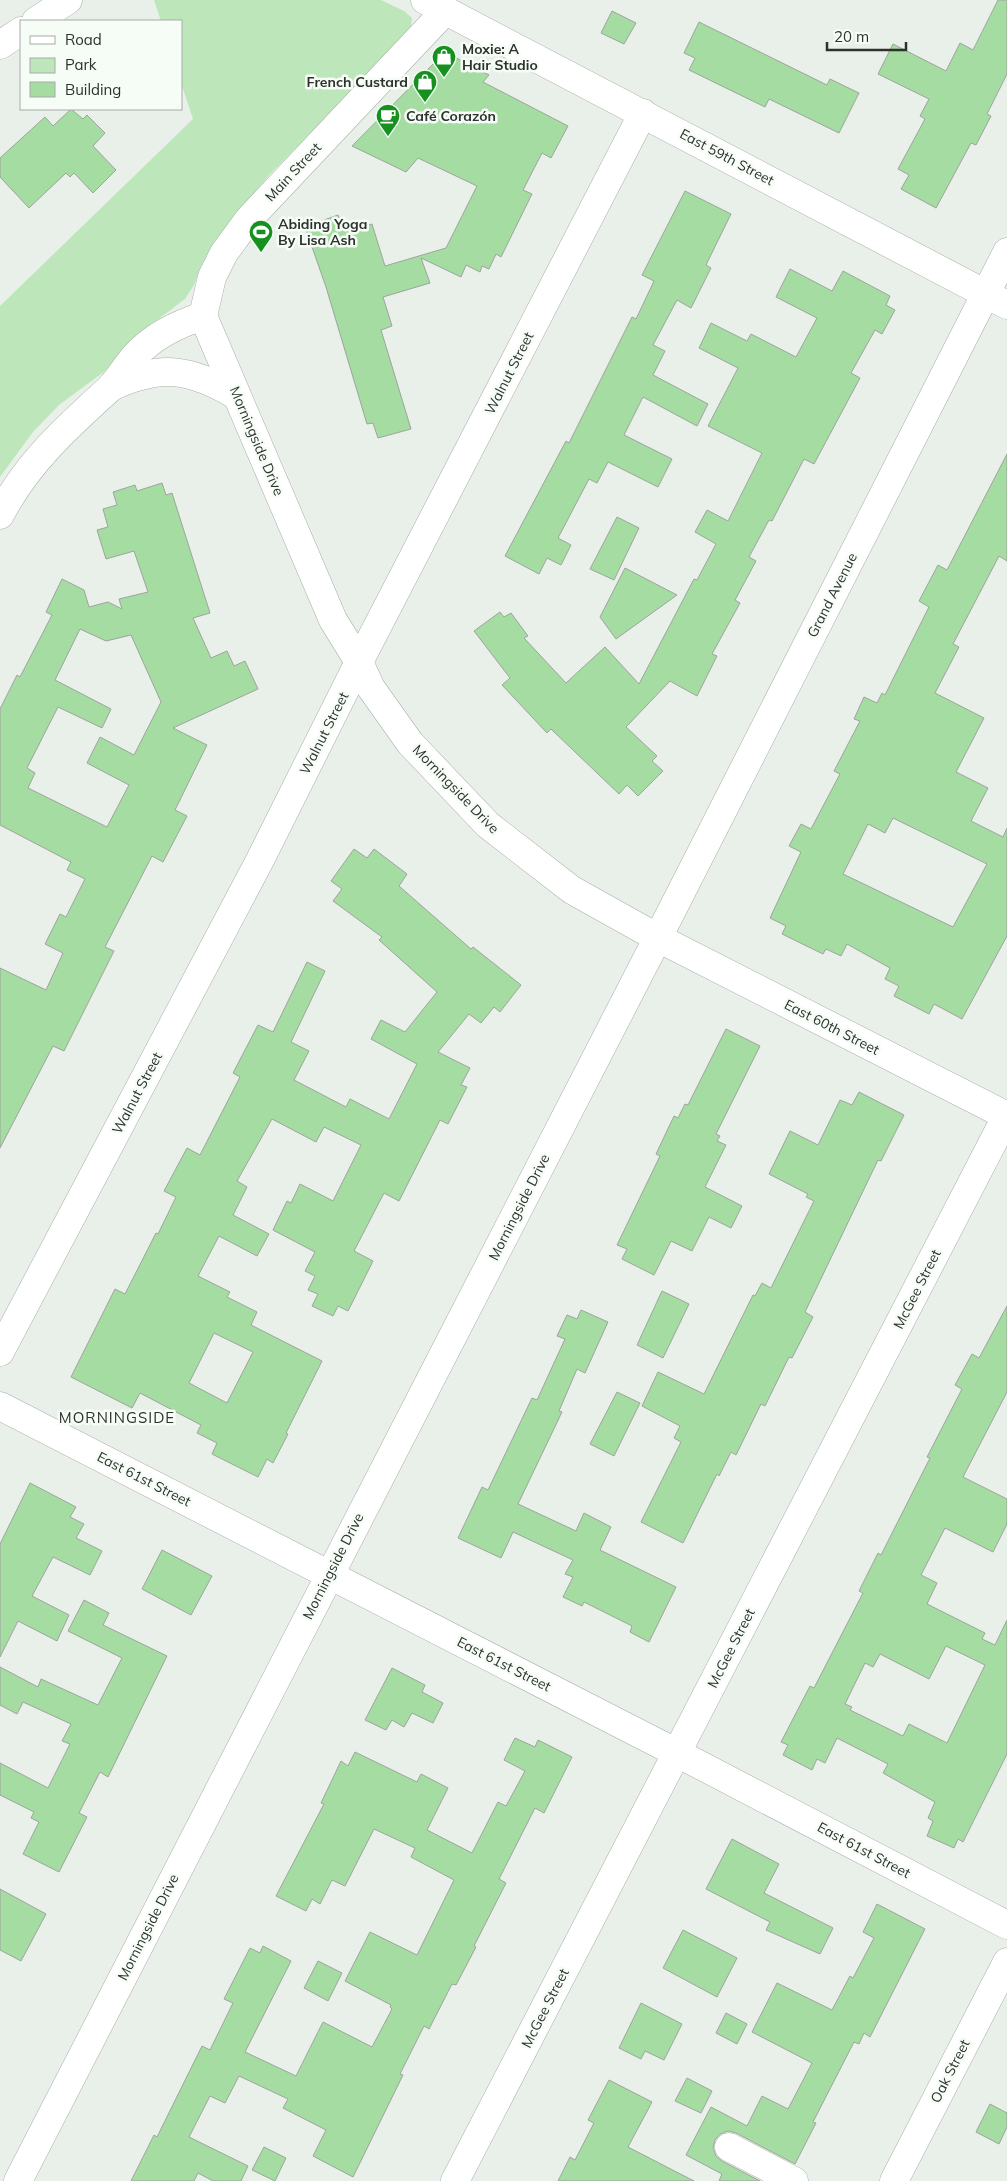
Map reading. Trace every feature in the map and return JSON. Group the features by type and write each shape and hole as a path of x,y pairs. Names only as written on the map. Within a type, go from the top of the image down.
{"street":[{"path":"38,20 68,0"},
{"name":"East 59th Street","path":"435,5 996,299"},
{"name":"Main Street","path":"203,316 212,277 224,253 249,219 435,5"},
{"path":"0,45 20,32"},
{"name":"Walnut Street","path":"0,1352 260,860 359,662 643,113"},
{"name":"Grand Avenue","path":"658,938 996,299 1007,252"},
{"path":"0,515 27,471 54,439 111,387 136,355 158,336 184,322 203,316"},
{"name":"Morningside Drive","path":"18,2181 658,938 572,890 488,825 410,743 371,688 359,662 333,620 203,316"},
{"path":"111,387 134,376 175,372 196,376 218,384 238,396"},
{"name":"East 60th Street","path":"658,938 1007,1116"},
{"name":"McGee Street","path":"455,2181 1007,1116"},
{"name":"East 61st Street","path":"0,1406 677,1752 1007,1925"},
{"name":"Oak Street","path":"894,2181 1007,1962"},
{"path":"728,2148 794,2181"}],"green space":[{"path":"154,0 381,0 404,11 412,18 410,32 268,176 216,243 201,266 194,285 185,299 149,326 105,371 59,405 33,432 0,477 0,306 193,119 182,86 182,20 161,20"}],"building":[{"path":"998,0 1007,0 1007,74 987,114 991,116 976,145 971,143 936,208 901,189 909,175 898,169 925,119 920,116 929,99 878,74 893,44 946,71 960,43 973,50"},
{"path":"612,11 636,23 624,44 601,33"},
{"path":"699,22 827,85 830,79 859,93 839,133 769,99 765,107 689,70 695,58 684,53"},
{"path":"445,52 489,75 483,82 568,126 551,158 542,153 523,190 532,194 501,257 496,254 489,269 482,266 480,272 466,265 461,277 421,258 430,283 383,297 392,326 381,330 411,429 378,438 373,423 367,424 326,287 305,227 338,215 342,224 355,220 358,228 372,224 385,266 446,248 477,186 418,158 406,172 352,146"},
{"path":"70,110 83,119 87,115 105,133 93,146 116,170 93,193 74,173 70,177 66,173 29,208 0,177 0,158 45,117 53,126"},
{"path":"685,191 731,214 706,265 711,268 691,308 677,300 653,345 665,351 653,375 708,404 697,426 643,397 624,435 672,459 658,487 608,462 597,483 589,479 558,538 571,545 561,565 547,558 539,574 505,556 566,441 569,443 632,317 636,319 654,281 642,275"},
{"path":"790,269 832,291 843,271 890,296 886,305 895,310 882,334 875,330 851,373 860,378 814,464 804,459 772,521 769,520 749,557 756,561 735,600 740,603 712,654 717,656 697,696 670,681 626,727 657,756 652,761 663,771 638,796 627,785 619,794 551,729 547,733 502,685 510,678 474,631 500,612 504,617 511,613 528,636 524,638 566,683 605,647 639,684 694,579 697,580 716,544 695,532 707,510 728,521 762,453 708,426 738,368 699,348 711,323 747,341 751,334 796,357 817,318 776,297"},
{"path":"1007,454 1007,561 999,556 953,644 959,647 935,693 984,718 956,772 988,788 971,821 1003,837 1007,828 1007,936 962,1019 934,1004 929,1014 894,996 899,986 885,979 890,968 847,944 841,956 826,949 823,954 782,934 786,926 770,918 801,852 789,846 801,824 811,829 840,774 834,771 860,721 854,719 864,697 877,703 882,693 885,695 929,607 919,601 938,565 947,570","holes":["893,818 987,864 953,927 843,874 868,824 885,833"]},
{"path":"162,483 166,495 172,493 210,613 193,618 211,658 227,651 234,666 245,661 258,689 173,728 207,745 175,810 187,816 163,862 152,856 105,947 114,951 64,1051 53,1046 0,1148 0,968 46,990 63,953 45,944 60,914 66,917 85,879 67,870 71,862 0,825 0,709 17,675 20,677 52,615 46,612 62,579 84,590 89,607 108,602 122,609 119,599 148,592 134,551 106,559 97,530 108,527 103,509 117,505 113,492 135,485 137,491","holes":["80,629 106,641 131,635 161,702 134,755 100,737 87,763 129,785 107,827 28,788 35,773 27,768 58,707 102,728 111,709 55,680"]},
{"path":"617,517 639,528 614,580 590,569"},
{"path":"625,568 677,595 616,639 600,617"},
{"path":"354,849 367,858 374,849 407,874 399,886 471,949 473,947 521,985 500,1012 494,1007 481,1023 469,1014 438,1052 470,1068 461,1085 467,1087 448,1124 440,1120 399,1201 384,1193 354,1251 373,1261 348,1311 338,1306 333,1316 312,1306 318,1294 308,1290 315,1276 305,1271 315,1252 273,1230 287,1201 291,1203 300,1184 333,1201 361,1145 324,1127 316,1142 272,1119 237,1181 247,1187 233,1215 269,1234 257,1256 219,1236 198,1276 230,1292 227,1297 257,1312 251,1325 322,1361 273,1463 267,1459 258,1477 212,1454 217,1443 197,1433 201,1425 140,1393 132,1408 71,1377 115,1289 125,1294 156,1233 158,1234 176,1197 164,1191 187,1148 200,1155 240,1077 233,1073 258,1025 273,1032 307,962 325,971 291,1042 309,1051 294,1080 346,1107 350,1099 389,1119 417,1064 371,1039 381,1020 405,1032 437,992 379,940 382,937 333,901 342,889 331,881","holes":["214,1333 253,1352 227,1403 189,1383"]},
{"path":"726,1029 760,1046 716,1134 720,1136 717,1141 726,1145 705,1187 742,1206 731,1228 709,1217 692,1251 671,1241 654,1275 622,1259 627,1249 617,1245 660,1156 656,1154 674,1116 678,1118 685,1104 688,1105"},
{"path":"859,1092 904,1115 881,1161 878,1160 805,1312 813,1317 792,1358 789,1357 765,1406 761,1404 736,1455 731,1452 719,1476 717,1474 683,1543 641,1522 681,1442 674,1438 680,1426 642,1406 658,1372 704,1394 753,1295 755,1296 762,1283 771,1288 814,1201 806,1197 808,1194 769,1174 790,1131 818,1145 840,1100 852,1105"},
{"path":"662,1291 689,1304 663,1358 637,1345"},
{"path":"1007,1306 1007,1392 963,1477 1007,1499 1007,1524 993,1552 945,1528 921,1575 937,1583 927,1604 985,1633 982,1639 995,1645 1007,1620 1007,1754 963,1842 958,1839 954,1848 927,1836 933,1821 928,1818 935,1802 883,1773 888,1764 837,1738 825,1763 817,1759 812,1770 783,1755 788,1745 781,1742 810,1686 814,1688 863,1593 859,1591 878,1553 881,1555 930,1458 927,1457 962,1389 955,1385 972,1354 979,1358","holes":["946,1646 985,1665 947,1743 909,1724 903,1736 850,1710 852,1707 845,1704 865,1663 873,1667 880,1654 929,1679"]},
{"path":"581,1310 608,1322 585,1373 577,1369 559,1411 562,1412 518,1504 576,1531 584,1513 611,1527 600,1550 676,1587 649,1642 630,1632 632,1626 584,1602 582,1606 563,1597 573,1577 565,1574 573,1560 513,1532 501,1558 458,1538 482,1487 488,1490 532,1398 537,1400 565,1339 557,1336 567,1315 577,1319"},
{"path":"617,1392 640,1403 614,1456 590,1444"},
{"path":"30,1483 76,1507 70,1517 84,1524 76,1538 102,1551 90,1575 53,1557 32,1596 69,1615 57,1641 18,1621 0,1657 0,1544"},
{"path":"162,1550 212,1576 191,1615 142,1589"},
{"path":"84,1600 109,1613 103,1625 167,1656 108,1777 100,1772 79,1813 87,1817 59,1872 23,1854 39,1822 31,1818 34,1812 0,1795 0,1763 48,1788 70,1744 62,1741 71,1724 23,1702 17,1714 0,1705 0,1667 38,1687 41,1679 98,1705 122,1658 68,1631"},
{"path":"392,1668 425,1685 422,1692 443,1703 433,1723 412,1713 404,1727 392,1720 386,1730 365,1720"},
{"path":"515,1738 535,1747 538,1740 572,1757 544,1813 535,1808 499,1879 506,1883 474,1946 476,1947 456,1985 452,1984 429,2029 424,2026 400,2074 403,2075 353,2177 313,2156 326,2130 283,2108 288,2099 239,2076 225,2103 210,2096 189,2137 248,2166 241,2181 213,2181 198,2173 194,2181 131,2181 154,2135 157,2137 202,2046 210,2050 233,2003 224,1999 250,1948 260,1953 263,1946 291,1961 245,2052 296,2076 323,2022 372,2047 392,2009 391,2005 345,1981 370,1932 417,1955 454,1880 411,1857 415,1848 374,1829 345,1886 332,1880 320,1904 312,1899 306,1911 276,1896 324,1804 321,1803 341,1761 348,1766 355,1752 417,1782 421,1774 448,1788 427,1830 472,1853 498,1802 506,1806 525,1771 504,1760"},
{"path":"732,1839 779,1864 764,1893 833,1928 820,1954 766,1930 770,1922 706,1889"},
{"path":"0,1889 46,1914 21,1961 0,1950"},
{"path":"877,1904 925,1929 870,2037 864,2033 859,2044 854,2042 813,2122 816,2123 795,2164 736,2133 728,2131 720,2134 715,2140 713,2148 716,2156 760,2181 719,2181 722,2174 686,2155 711,2107 747,2126 762,2096 788,2109 812,2063 752,2032 777,1983 832,2010 850,1976 853,1978 874,1938 863,1932"},
{"path":"683,1930 737,1958 717,1997 663,1968"},
{"path":"318,1961 342,1973 328,2001 304,1988"},
{"path":"641,2003 682,2024 664,2060 645,2051 641,2059 619,2048"},
{"path":"726,2013 747,2024 737,2044 716,2033"},
{"path":"687,2078 712,2091 701,2113 675,2101"},
{"path":"609,2080 652,2102 628,2147 694,2181 558,2181 570,2157 575,2160 594,2123 588,2120"},
{"path":"990,2104 1007,2113 1007,2127 999,2144 976,2132"},
{"path":"264,2147 286,2158 275,2181 252,2170"}],"place":[{"name":"Moxie: A Hair Studio","path":"444,78"},
{"name":"French Custard","path":"425,103"},
{"name":"Café Corazón","path":"388,137"},
{"name":"Abiding Yoga By Lisa Ash","path":"261,253"}],"district":[{"name":"MORNINGSIDE","path":"117,1418"}]}
